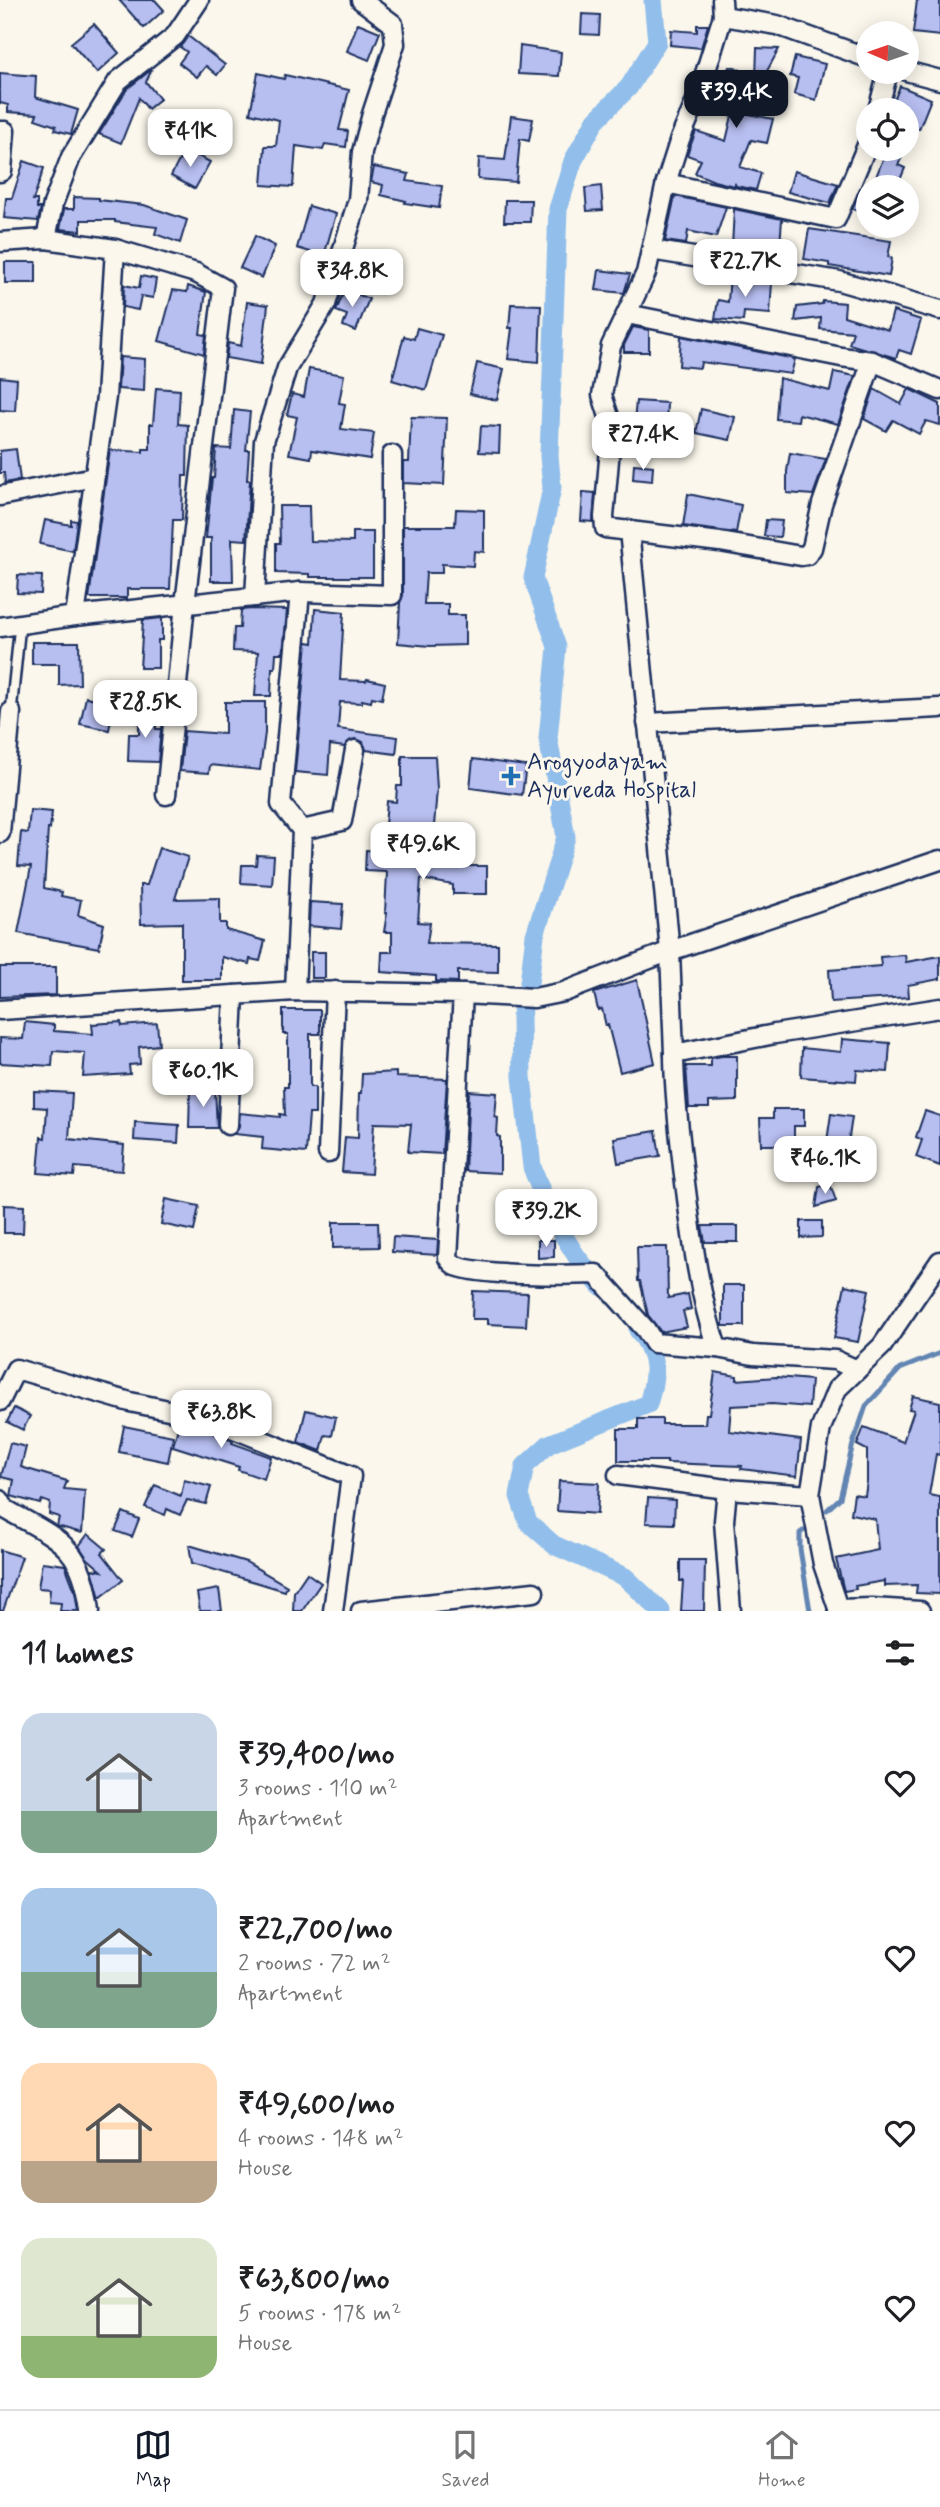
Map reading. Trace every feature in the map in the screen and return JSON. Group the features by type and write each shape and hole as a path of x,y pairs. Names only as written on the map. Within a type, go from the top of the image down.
{"street":[{"path":"46,239 53,204 71,157 118,81 175,36 199,0"},
{"path":"255,597 264,441 287,368 326,304 358,200 362,152 372,114 395,44 393,24 361,0"},
{"path":"856,54 723,8 698,96 666,183 646,273 611,346 601,395 612,426 605,528 807,555 812,548 821,504 872,361"},
{"path":"919,74 940,80"},
{"path":"0,131 5,131 0,172"},
{"path":"666,183 836,219 860,161"},
{"path":"0,242 46,239 115,249 196,273 223,288 185,604 166,794"},
{"path":"75,616 106,397 115,249"},
{"path":"652,250 839,281 940,310"},
{"path":"627,314 841,358 872,361 940,390"},
{"path":"0,627 75,616 300,592 392,595 392,455"},
{"path":"0,496 94,477"},
{"path":"629,530 670,951 675,1099 690,1227 706,1316 717,1348"},
{"path":"295,991 302,830 281,804 300,592"},
{"path":"647,723 940,708"},
{"path":"0,833 11,712"},
{"path":"302,830 342,821 355,750"},
{"path":"0,1010 295,991 534,998 564,992 670,951 940,860"},
{"path":"328,1153 335,991"},
{"path":"228,1125 234,995"},
{"path":"463,995 449,1258 453,1265 494,1271 587,1274 646,1330 653,1343 717,1348 753,1355 835,1360 857,1370"},
{"path":"674,1054 775,1034 940,1008"},
{"path":"920,1611 872,1608 839,1610 823,1564 810,1495 821,1427 837,1390 882,1346 940,1261"},
{"path":"0,1401 16,1369 130,1402 206,1418 351,1476 333,1611"},
{"path":"618,1475 727,1489 810,1495"},
{"path":"727,1489 724,1521 731,1611"},
{"path":"0,1500 5,1509 63,1544 77,1559 90,1611"},
{"path":"360,1611 534,1592"}],"lane":[{"path":"11,712 20,624"}],"building":[{"path":"119,0 155,0 164,10 144,28"},
{"path":"917,0 940,0 940,36 919,34 919,21 914,21"},
{"path":"582,14 600,15 599,35 581,34"},
{"path":"358,23 380,32 369,60 347,51"},
{"path":"94,24 119,53 97,73 71,43"},
{"path":"697,25 708,25 701,48 670,45 671,30 697,32"},
{"path":"188,36 225,65 217,75 206,66 197,77 179,63 187,52 180,47"},
{"path":"520,46 561,52 559,76 518,74"},
{"path":"757,48 779,49 744,113 773,119 767,143 751,140 740,167 761,173 756,190 714,181 695,173 701,160 687,155 696,131 726,141 735,103 721,95 728,82 725,81 725,75 729,67 735,67 756,79"},
{"path":"795,57 825,64 816,100 794,94 798,78 790,76"},
{"path":"152,69 146,82 160,99 148,109 139,98 121,143 99,134 127,89"},
{"path":"0,73 36,76 35,97 78,110 71,134 55,130 56,126 35,119 37,114 8,112 8,105 0,103"},
{"path":"258,73 284,79 285,75 349,90 339,130 348,131 346,147 325,144 323,150 296,146 293,187 262,185 265,146 276,146 279,120 250,113"},
{"path":"900,86 931,99 919,129 919,98 895,98"},
{"path":"511,116 533,119 529,141 520,139 516,182 478,179 479,158 505,160"},
{"path":"185,149 210,162 195,189 171,176"},
{"path":"24,161 44,168 33,200 37,200 37,208 41,208 38,221 4,218 6,198 12,198"},
{"path":"882,161 900,161 898,165 905,168 902,175 877,175"},
{"path":"374,167 409,174 407,181 442,186 439,208 405,203 406,201 381,195 383,185 371,182"},
{"path":"794,171 838,184 830,203 788,192"},
{"path":"601,186 603,210 587,211 585,188"},
{"path":"675,196 726,207 716,237 688,231 686,244 665,241"},
{"path":"74,197 144,205 187,220 180,243 155,234 157,227 115,220 81,220 81,231 60,229 64,209 74,209"},
{"path":"505,200 531,200 530,222 504,222"},
{"path":"309,206 336,214 324,256 297,248"},
{"path":"734,209 782,219 780,246 751,244 752,247 732,247"},
{"path":"809,229 891,241 889,276 804,259"},
{"path":"255,236 275,246 262,278 240,268"},
{"path":"5,262 36,262 36,283 5,283"},
{"path":"599,270 630,274 624,293 596,290"},
{"path":"730,275 772,282 770,314 744,312 743,321 715,319 718,300 728,302"},
{"path":"141,276 156,279 153,298 141,296 138,310 123,307 124,285 139,288"},
{"path":"188,286 206,292 200,334 206,335 204,354 159,341 173,290 187,292"},
{"path":"345,289 369,299 356,331 343,326 347,315 336,311"},
{"path":"823,301 845,303 844,316 888,330 893,311 921,320 911,354 899,350 896,358 849,344 853,332 820,329 821,318 795,321 797,307 822,304"},
{"path":"247,302 268,305 261,364 226,358 228,343 241,346"},
{"path":"511,304 541,305 539,362 508,359 512,328 509,328"},
{"path":"633,327 649,330 649,352 624,352 624,345"},
{"path":"417,328 442,335 426,390 392,380 404,336 414,339"},
{"path":"681,336 795,359 791,374 701,362 700,368 679,366"},
{"path":"120,357 145,359 144,391 118,389"},
{"path":"477,363 504,369 497,400 470,394"},
{"path":"309,369 344,375 339,403 345,404 341,429 374,433 370,459 312,450 311,458 289,454 297,417 287,415 292,394 304,397"},
{"path":"834,372 855,376 838,424 799,414 798,421 776,419 779,378 830,391"},
{"path":"0,377 17,379 15,411 0,410"},
{"path":"156,388 180,390 178,424 188,425 187,476 183,476 182,520 173,520 170,589 127,589 127,598 89,598 110,450 143,452 143,449 150,449 150,424 153,424"},
{"path":"874,389 901,404 909,389 940,404 940,425 926,421 919,434 893,420 886,431 864,419"},
{"path":"636,401 667,403 666,425 634,423"},
{"path":"701,409 735,417 730,440 696,433"},
{"path":"234,410 250,412 246,450 249,450 247,480 250,480 246,540 232,539 233,581 211,581 211,538 206,538 216,448 231,449"},
{"path":"411,417 447,418 444,485 403,483 403,462 409,462"},
{"path":"481,426 500,427 499,453 479,452"},
{"path":"16,449 20,480 5,483 4,473 0,473 0,451"},
{"path":"790,453 826,459 813,495 787,493"},
{"path":"634,464 653,466 652,481 633,479"},
{"path":"583,492 595,493 593,522 581,521"},
{"path":"688,494 741,505 736,533 683,526"},
{"path":"279,506 309,506 310,541 353,542 353,532 373,532 373,577 310,577 310,574 276,573 276,543 280,543"},
{"path":"456,509 484,510 484,552 474,551 473,566 442,564 442,573 426,573 424,604 448,604 448,615 465,615 465,645 398,643 400,603 403,595 403,526 455,526"},
{"path":"45,520 71,525 71,520 77,521 73,551 40,544"},
{"path":"766,520 782,521 780,537 764,536"},
{"path":"18,575 42,576 41,594 17,593"},
{"path":"315,609 344,612 340,680 367,679 385,683 382,699 372,697 371,702 340,702 338,729 398,737 396,754 366,750 363,742 356,739 344,747 330,745 328,775 295,772 307,642 313,643"},
{"path":"241,610 287,610 283,653 276,653 275,668 272,668 271,696 255,696 258,652 233,651 234,628 240,628"},
{"path":"162,618 162,640 158,640 158,668 140,668 143,620"},
{"path":"32,642 79,642 80,684 59,685 59,664 32,664"},
{"path":"86,697 114,703 109,730 80,724"},
{"path":"225,702 265,702 265,733 260,770 210,765 209,773 180,771 184,731 225,734"},
{"path":"139,712 156,712 156,729 161,729 158,762 128,761 129,734 139,734"},
{"path":"402,756 435,756 437,789 434,826 439,826 438,859 442,860 441,866 487,866 487,894 453,894 453,885 421,879 418,922 430,923 427,943 498,944 498,972 458,971 458,982 436,981 436,976 381,972 382,952 392,952 392,932 384,932 387,872 365,871 366,850 383,851 387,801 396,802 397,786 402,786"},
{"path":"473,759 526,766 522,795 470,788"},
{"path":"30,810 52,812 48,829 44,888 62,892 61,896 81,900 78,915 104,924 99,948 18,933 31,867 18,866 21,832 28,833"},
{"path":"159,848 188,857 175,899 220,898 220,923 226,923 226,930 265,941 260,961 250,959 249,964 222,957 222,980 182,980 182,923 141,924 140,885 147,885"},
{"path":"257,855 274,856 272,885 241,883 242,865 256,865"},
{"path":"310,902 343,904 341,929 309,926"},
{"path":"311,952 325,952 325,978 311,978"},
{"path":"905,955 906,962 940,956 940,979 908,985 909,997 831,1002 829,970 881,966 880,957"},
{"path":"0,967 56,967 56,995 0,997"},
{"path":"637,980 655,1063 620,1072 608,1025 606,1026 602,1009 598,1010 594,993"},
{"path":"283,1010 320,1010 320,1034 310,1034 310,1087 315,1087 315,1114 309,1114 306,1153 262,1149 263,1137 234,1134 239,1126 240,1113 280,1117 280,1114 285,1115 288,1034 283,1034"},
{"path":"25,1022 54,1025 54,1031 93,1034 92,1024 121,1022 122,1026 157,1023 159,1045 139,1047 140,1064 129,1065 130,1074 83,1077 85,1053 53,1051 52,1066 0,1063 0,1038 23,1039"},
{"path":"842,1039 890,1043 888,1072 857,1070 856,1081 801,1077 802,1048 841,1052"},
{"path":"737,1056 737,1101 709,1102 709,1108 689,1108 686,1066 711,1066 711,1058"},
{"path":"396,1072 396,1077 447,1079 442,1154 408,1152 411,1124 374,1123 371,1174 342,1172 345,1137 358,1138 362,1074"},
{"path":"190,1088 215,1089 217,1128 189,1128"},
{"path":"34,1091 72,1093 69,1139 124,1145 122,1171 75,1167 74,1176 38,1173 41,1137 45,1138 47,1108 34,1107"},
{"path":"469,1091 497,1093 495,1117 498,1118 497,1136 500,1137 500,1173 465,1171"},
{"path":"773,1109 804,1109 804,1126 794,1126 794,1145 761,1145 760,1118 773,1118"},
{"path":"925,1111 940,1116 940,1166 916,1157 922,1140 916,1137"},
{"path":"831,1114 852,1117 847,1151 826,1148"},
{"path":"135,1122 179,1125 178,1143 134,1140"},
{"path":"656,1131 660,1156 618,1163 614,1138"},
{"path":"830,1184 836,1201 816,1207 819,1187"},
{"path":"166,1199 199,1206 194,1231 161,1224"},
{"path":"4,1205 24,1206 23,1233 4,1233"},
{"path":"801,1221 822,1221 822,1237 801,1238"},
{"path":"333,1222 378,1222 379,1247 333,1248"},
{"path":"702,1226 738,1226 738,1242 705,1242"},
{"path":"393,1237 438,1240 437,1255 392,1252"},
{"path":"538,1240 554,1240 554,1257 538,1258"},
{"path":"637,1247 667,1247 668,1298 688,1294 691,1309 683,1311 687,1327 661,1332 648,1315 638,1281"},
{"path":"723,1285 744,1285 744,1326 723,1326"},
{"path":"845,1285 869,1290 858,1342 834,1338"},
{"path":"473,1291 528,1293 526,1326 488,1324 488,1319 472,1319"},
{"path":"715,1372 737,1376 737,1380 776,1377 811,1380 809,1407 772,1404 731,1406 729,1431 801,1440 797,1476 741,1469 742,1466 618,1461 618,1429 638,1429 638,1419 662,1419 662,1424 705,1424"},
{"path":"913,1396 940,1402 940,1455 936,1454 929,1495 940,1497 940,1594 916,1593 917,1585 884,1586 884,1581 855,1586 856,1589 844,1591 836,1559 878,1550 875,1519 851,1514 854,1494 865,1496 867,1481 867,1450 857,1445 864,1427 903,1442 914,1410 909,1409"},
{"path":"14,1408 30,1416 23,1430 7,1422"},
{"path":"306,1410 336,1417 332,1436 325,1435 321,1451 298,1442"},
{"path":"179,1424 204,1429 233,1441 232,1443 271,1457 264,1479 238,1470 239,1467 173,1446"},
{"path":"124,1426 173,1436 168,1462 119,1452"},
{"path":"10,1443 26,1447 21,1467 67,1481 64,1489 85,1491 82,1533 57,1526 59,1517 49,1514 50,1503 42,1500 40,1504 11,1496 14,1480 1,1477"},
{"path":"184,1480 211,1487 206,1504 187,1500 180,1515 167,1509 165,1515 145,1507 155,1485 181,1496"},
{"path":"559,1481 599,1483 597,1514 557,1511"},
{"path":"648,1498 675,1500 674,1524 646,1523"},
{"path":"123,1512 139,1519 132,1537 115,1531"},
{"path":"88,1534 106,1549 102,1553 123,1580 100,1598 92,1569 102,1571 87,1558 79,1546"},
{"path":"189,1545 246,1562 287,1586 285,1591 192,1563"},
{"path":"0,1550 22,1557 3,1611 0,1611"},
{"path":"680,1560 705,1560 704,1611 681,1611 683,1581 680,1581"},
{"path":"42,1562 65,1565 75,1591 78,1611 60,1611 61,1603 49,1602 50,1589 38,1588"},
{"path":"307,1573 321,1583 302,1611 293,1611 294,1592"},
{"path":"219,1589 222,1611 200,1611 197,1593"}],"waterway":[{"path":"600,1286 577,1257 550,1214 532,1167 522,1077 521,1016 529,983 535,935 566,837 548,738 557,647 533,578 552,488 549,456 558,209 573,161 596,120 629,87 657,42 653,0"},
{"path":"638,1330 645,1339 654,1366 648,1404 549,1444 525,1466 519,1496 528,1522 554,1545 625,1577 661,1611"},
{"path":"827,1510 840,1498 853,1444 866,1406 900,1369 940,1353"},
{"path":"803,1531 800,1533 800,1549 810,1611"}],"place":[{"name":"Arogyodayam Ayurveda Hospital","path":"511,776"}]}
